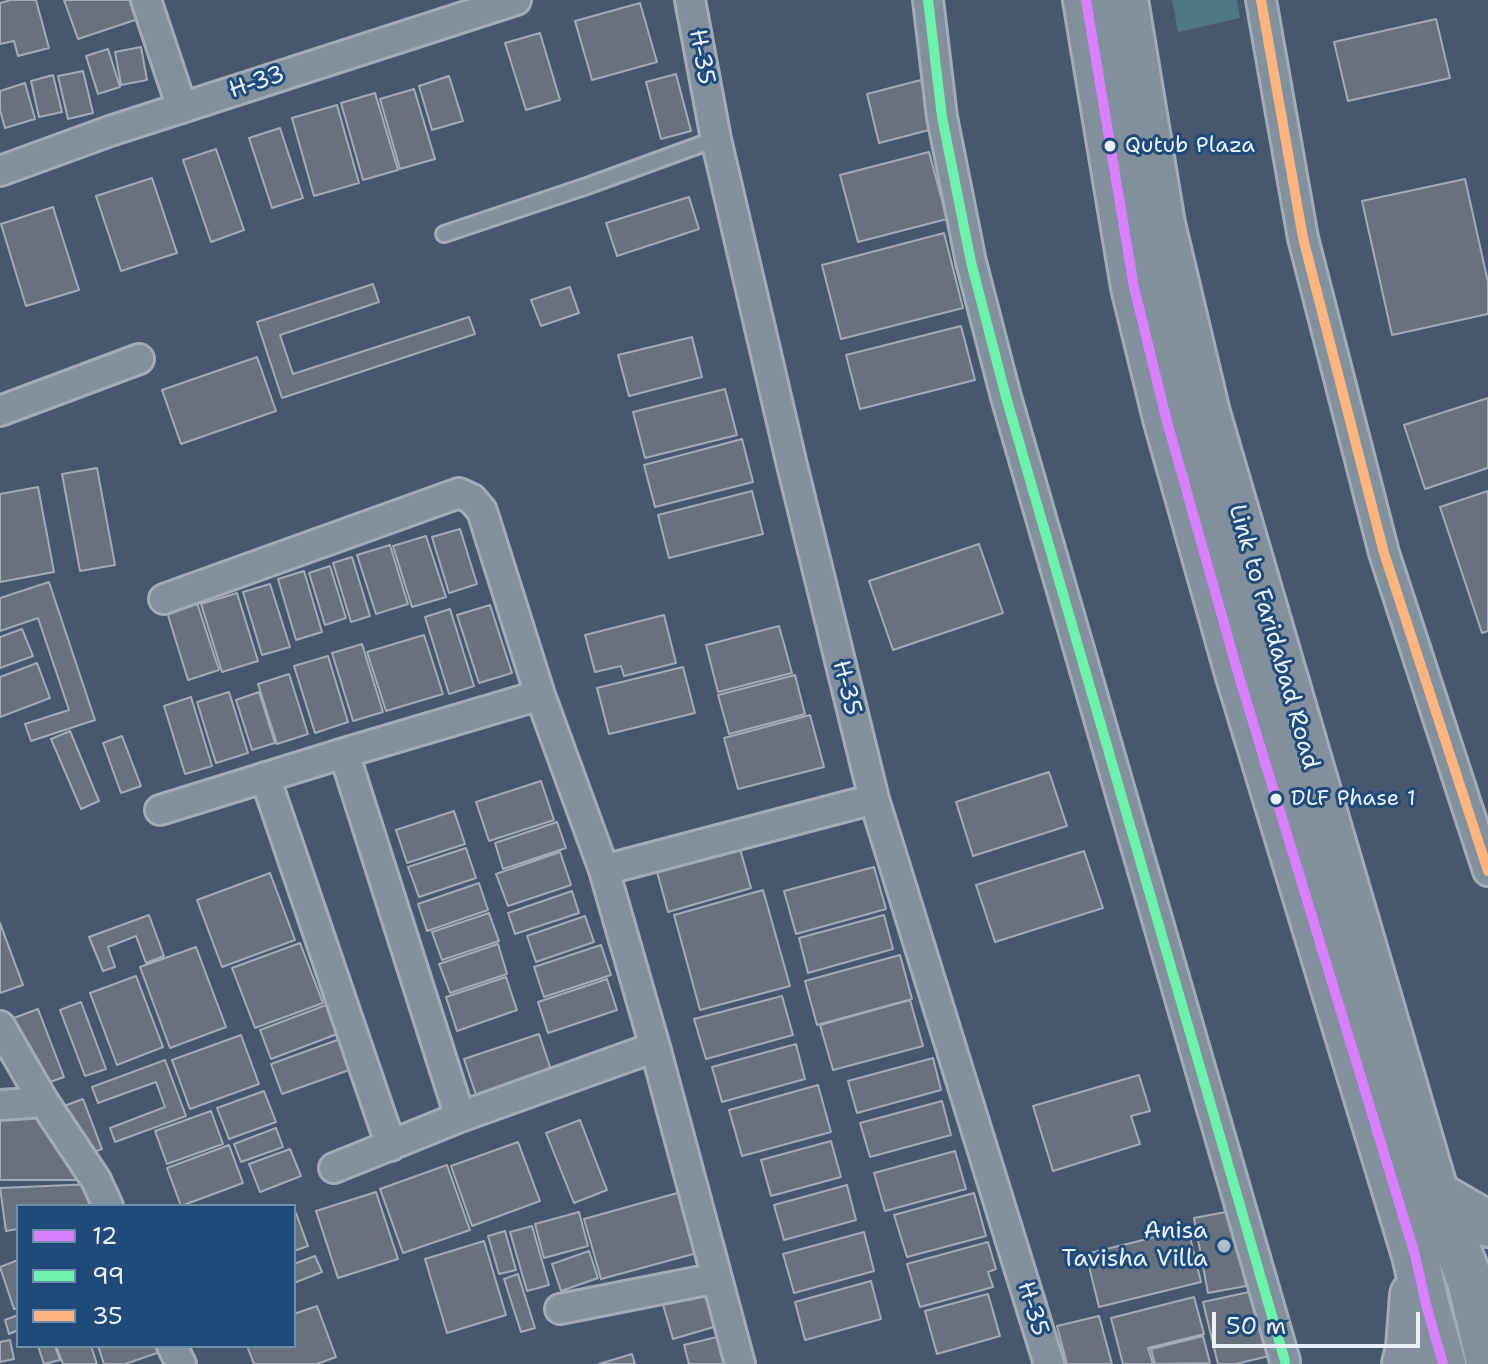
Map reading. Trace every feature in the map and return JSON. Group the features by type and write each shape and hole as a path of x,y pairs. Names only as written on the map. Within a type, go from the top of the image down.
{"main road":[{"name":"Link to Faridabad Road","path":"1086,0 1134,287 1166,418 1238,673 1415,1255 1443,1364"},
{"name":"Link to Faridabad Road","path":"1125,0 1162,224 1207,413 1436,1194 1470,1281 1488,1357"},
{"path":"1436,1194 1488,1224"},
{"path":"1405,1364 1409,1348 1415,1255"}],"street":[{"path":"146,0 182,108"},
{"name":"H-33","path":"0,171 110,131 516,0"},
{"name":"H-35","path":"690,0 716,139 874,799 1049,1364"},
{"path":"928,0 942,117 971,262 1002,382 1285,1361"},
{"path":"1261,0 1303,238 1384,553 1488,871"},
{"path":"0,411 139,359"},
{"path":"164,599 459,493 472,499 482,511 540,695 604,870 740,1364"},
{"path":"160,810 540,695"},
{"path":"344,753 460,1117"},
{"path":"265,777 391,1146"},
{"path":"604,870 874,799"},
{"path":"0,1026 44,1102 96,1180 107,1204"},
{"path":"334,1168 460,1117 655,1047"},
{"path":"0,1105 44,1102"},
{"path":"560,1309 717,1278"}],"lane":[{"path":"444,234 716,139"}],"green space":[{"path":"1172,0 1237,0 1240,18 1178,32"}],"building":[{"path":"36,0 49,48 18,56 14,41 0,44 0,3"},
{"path":"64,0 131,0 138,19 78,39"},
{"path":"640,3 657,62 592,80 575,21"},
{"path":"1436,19 1450,78 1348,101 1334,42"},
{"path":"540,33 560,100 526,110 505,43"},
{"path":"141,47 147,80 121,85 115,52"},
{"path":"108,49 120,87 98,94 86,56"},
{"path":"83,71 93,113 68,119 58,76"},
{"path":"676,74 691,131 661,139 646,82"},
{"path":"53,75 62,112 39,117 31,81"},
{"path":"449,76 463,121 432,130 419,86"},
{"path":"921,80 933,129 879,143 867,94"},
{"path":"25,83 35,119 5,128 0,110 0,91"},
{"path":"414,89 435,159 400,169 380,99"},
{"path":"375,93 398,170 363,180 341,103"},
{"path":"337,105 359,183 314,196 292,118"},
{"path":"280,128 303,198 272,208 249,138"},
{"path":"216,149 244,230 211,242 183,160"},
{"path":"929,152 947,219 858,242 840,175"},
{"path":"152,178 177,253 121,271 96,196"},
{"path":"1465,179 1488,282 1488,314 1392,335 1362,201"},
{"path":"689,197 699,229 617,256 606,223"},
{"path":"53,207 79,290 26,306 1,224"},
{"path":"944,233 963,308 841,339 822,265"},
{"path":"373,284 379,302 280,335 293,374 469,317 475,334 282,398 257,322"},
{"path":"570,287 579,313 541,326 531,300"},
{"path":"961,326 975,380 860,409 846,355"},
{"path":"692,337 702,377 629,396 618,355"},
{"path":"257,357 276,411 181,444 162,390"},
{"path":"725,389 737,435 645,458 633,412"},
{"path":"1488,398 1488,468 1425,489 1404,425"},
{"path":"742,439 753,482 655,507 644,465"},
{"path":"97,468 115,565 80,571 62,474"},
{"path":"38,487 54,572 0,582 0,494"},
{"path":"752,491 763,534 669,558 658,515"},
{"path":"1488,491 1488,631 1482,633 1440,507"},
{"path":"460,529 477,584 449,593 432,537"},
{"path":"426,536 446,597 412,607 393,546"},
{"path":"979,544 1003,613 893,650 869,581"},
{"path":"390,545 408,604 376,614 357,555"},
{"path":"352,557 370,616 351,622 333,563"},
{"path":"330,566 346,618 325,625 309,573"},
{"path":"304,571 322,632 296,640 278,579"},
{"path":"49,582 95,720 31,741 25,724 69,710 38,618 0,631 0,598"},
{"path":"270,584 290,647 262,655 243,592"},
{"path":"237,593 258,661 222,672 201,604"},
{"path":"197,603 219,670 188,680 167,612"},
{"path":"490,605 512,673 479,683 457,615"},
{"path":"450,609 474,686 449,694 425,617"},
{"path":"664,615 676,663 624,676 621,666 595,672 585,635"},
{"path":"779,626 792,673 718,692 706,645"},
{"path":"22,629 33,656 0,668 0,637"},
{"path":"424,635 443,694 386,711 367,652"},
{"path":"362,644 383,712 353,721 332,653"},
{"path":"328,656 348,722 315,733 294,666"},
{"path":"37,663 50,698 0,717 0,677"},
{"path":"683,667 695,713 609,734 597,688"},
{"path":"289,674 308,734 277,744 258,684"},
{"path":"795,675 805,714 729,734 718,695"},
{"path":"229,692 248,753 216,763 197,702"},
{"path":"259,692 275,743 252,750 236,700"},
{"path":"191,697 212,766 185,774 164,706"},
{"path":"810,715 824,767 738,789 724,738"},
{"path":"70,731 99,801 81,809 51,739"},
{"path":"122,736 141,786 121,793 103,743"},
{"path":"1049,772 1067,826 973,856 956,802"},
{"path":"541,781 554,820 489,841 476,802"},
{"path":"454,811 465,844 407,863 396,830"},
{"path":"557,822 566,848 503,869 495,843"},
{"path":"739,845 751,888 668,912 656,868"},
{"path":"466,848 476,878 419,897 408,867"},
{"path":"1084,851 1103,908 995,942 976,885"},
{"path":"560,852 571,885 508,906 496,874"},
{"path":"874,867 886,909 796,934 784,891"},
{"path":"270,873 295,940 222,967 197,900"},
{"path":"479,883 488,910 427,931 418,904"},
{"path":"763,890 790,986 700,1010 674,915"},
{"path":"572,891 579,913 515,934 508,913"},
{"path":"489,913 499,941 442,960 432,932"},
{"path":"149,915 164,956 146,963 136,936 108,947 115,967 103,971 89,937"},
{"path":"884,915 893,949 808,973 799,938"},
{"path":"585,916 594,942 536,962 527,936"},
{"path":"0,923 23,985 0,993"},
{"path":"300,943 323,1003 255,1028 232,968"},
{"path":"498,944 507,974 450,993 439,964"},
{"path":"601,945 611,975 544,997 534,967"},
{"path":"196,947 226,1027 170,1048 140,967"},
{"path":"900,955 912,999 817,1025 805,981"},
{"path":"136,976 163,1047 117,1065 90,993"},
{"path":"506,977 517,1010 457,1031 446,997"},
{"path":"607,979 617,1010 548,1033 538,1002"},
{"path":"782,996 793,1035 706,1059 694,1019"},
{"path":"910,1000 923,1046 833,1070 820,1025"},
{"path":"81,1002 106,1069 85,1076 60,1010"},
{"path":"326,1005 337,1034 271,1059 260,1030"},
{"path":"38,1009 64,1077 36,1087 11,1019"},
{"path":"539,1034 552,1073 477,1098 464,1059"},
{"path":"241,1035 259,1084 190,1109 172,1060"},
{"path":"340,1039 352,1069 282,1094 271,1064"},
{"path":"796,1044 805,1079 722,1102 712,1067"},
{"path":"933,1058 941,1090 857,1113 848,1081"},
{"path":"165,1060 186,1116 115,1142 110,1128 165,1107 156,1082 98,1103 92,1087"},
{"path":"1139,1075 1150,1111 1131,1116 1140,1144 1053,1171 1033,1106"},
{"path":"818,1085 831,1132 742,1156 729,1110"},
{"path":"264,1091 276,1122 229,1139 217,1108"},
{"path":"83,1099 102,1149 83,1156 64,1106"},
{"path":"942,1101 951,1135 870,1157 860,1123"},
{"path":"0,1111 43,1111 80,1180 0,1180"},
{"path":"211,1111 223,1144 167,1164 155,1131"},
{"path":"580,1120 607,1190 574,1203 546,1133"},
{"path":"276,1128 283,1147 241,1162 234,1144"},
{"path":"831,1141 841,1177 771,1196 761,1160"},
{"path":"518,1142 540,1201 472,1226 451,1166"},
{"path":"229,1145 243,1183 180,1204 167,1168"},
{"path":"290,1149 301,1176 260,1192 249,1164"},
{"path":"955,1151 966,1189 885,1211 874,1173"},
{"path":"447,1165 470,1230 403,1253 380,1189"},
{"path":"94,1184 95,1204 16,1204 16,1229 6,1231 0,1188"},
{"path":"847,1185 856,1220 784,1240 774,1205"},
{"path":"376,1192 398,1259 338,1278 316,1211"},
{"path":"681,1192 697,1253 601,1279 584,1219"},
{"path":"974,1193 986,1236 907,1257 894,1215"},
{"path":"1231,1211 1246,1286 1208,1293 1194,1218"},
{"path":"579,1212 588,1246 544,1258 535,1224"},
{"path":"296,1213 308,1246 296,1250"},
{"path":"532,1226 549,1285 527,1291 510,1232"},
{"path":"1188,1229 1201,1282 1099,1307 1086,1254"},
{"path":"505,1231 516,1270 499,1274 488,1236"},
{"path":"864,1232 874,1271 794,1293 783,1254"},
{"path":"484,1241 506,1315 447,1333 425,1259"},
{"path":"988,1242 996,1269 988,1272 993,1287 920,1307 907,1264"},
{"path":"589,1251 598,1278 561,1291 552,1264"},
{"path":"315,1256 322,1272 296,1282 296,1263"},
{"path":"16,1261 16,1308 14,1309 0,1267"},
{"path":"518,1274 535,1328 521,1332 504,1279"},
{"path":"712,1275 727,1323 673,1339 659,1291"},
{"path":"871,1281 881,1319 805,1340 795,1302"},
{"path":"1254,1291 1269,1356 1236,1364 1218,1364 1203,1302"},
{"path":"988,1294 1000,1336 937,1354 925,1311"},
{"path":"1194,1297 1204,1334 1148,1348 1153,1364 1123,1364 1111,1318"},
{"path":"317,1306 336,1357 317,1364 254,1364 248,1348 296,1348 296,1313"},
{"path":"16,1316 16,1331 9,1334 5,1320"},
{"path":"1099,1316 1112,1364 1067,1364 1057,1326"},
{"path":"729,1334 736,1364 689,1364 684,1345"},
{"path":"1203,1336 1210,1363 1155,1364 1151,1349"},
{"path":"10,1340 14,1359 0,1362 0,1342"},
{"path":"39,1348 56,1348 60,1360 44,1364"},
{"path":"57,1348 92,1348 97,1364 63,1364"},
{"path":"99,1348 159,1348 160,1352 125,1364 104,1364"},
{"path":"632,1354 635,1364 599,1364"}],"transit line":[{"name":"99","path":"928,0 942,117 971,262 1006,397 1285,1361"},
{"name":"12","path":"1086,0 1134,287 1166,418 1238,673 1415,1255 1443,1364"},
{"name":"35","path":"1261,0 1303,238 1384,553 1488,871"}],"place":[{"name":"Qutub Plaza","path":"1110,146"},
{"name":"DLF Phase 1","path":"1276,799"},
{"name":"Anisa Tavisha Villa","path":"1224,1246"}]}
